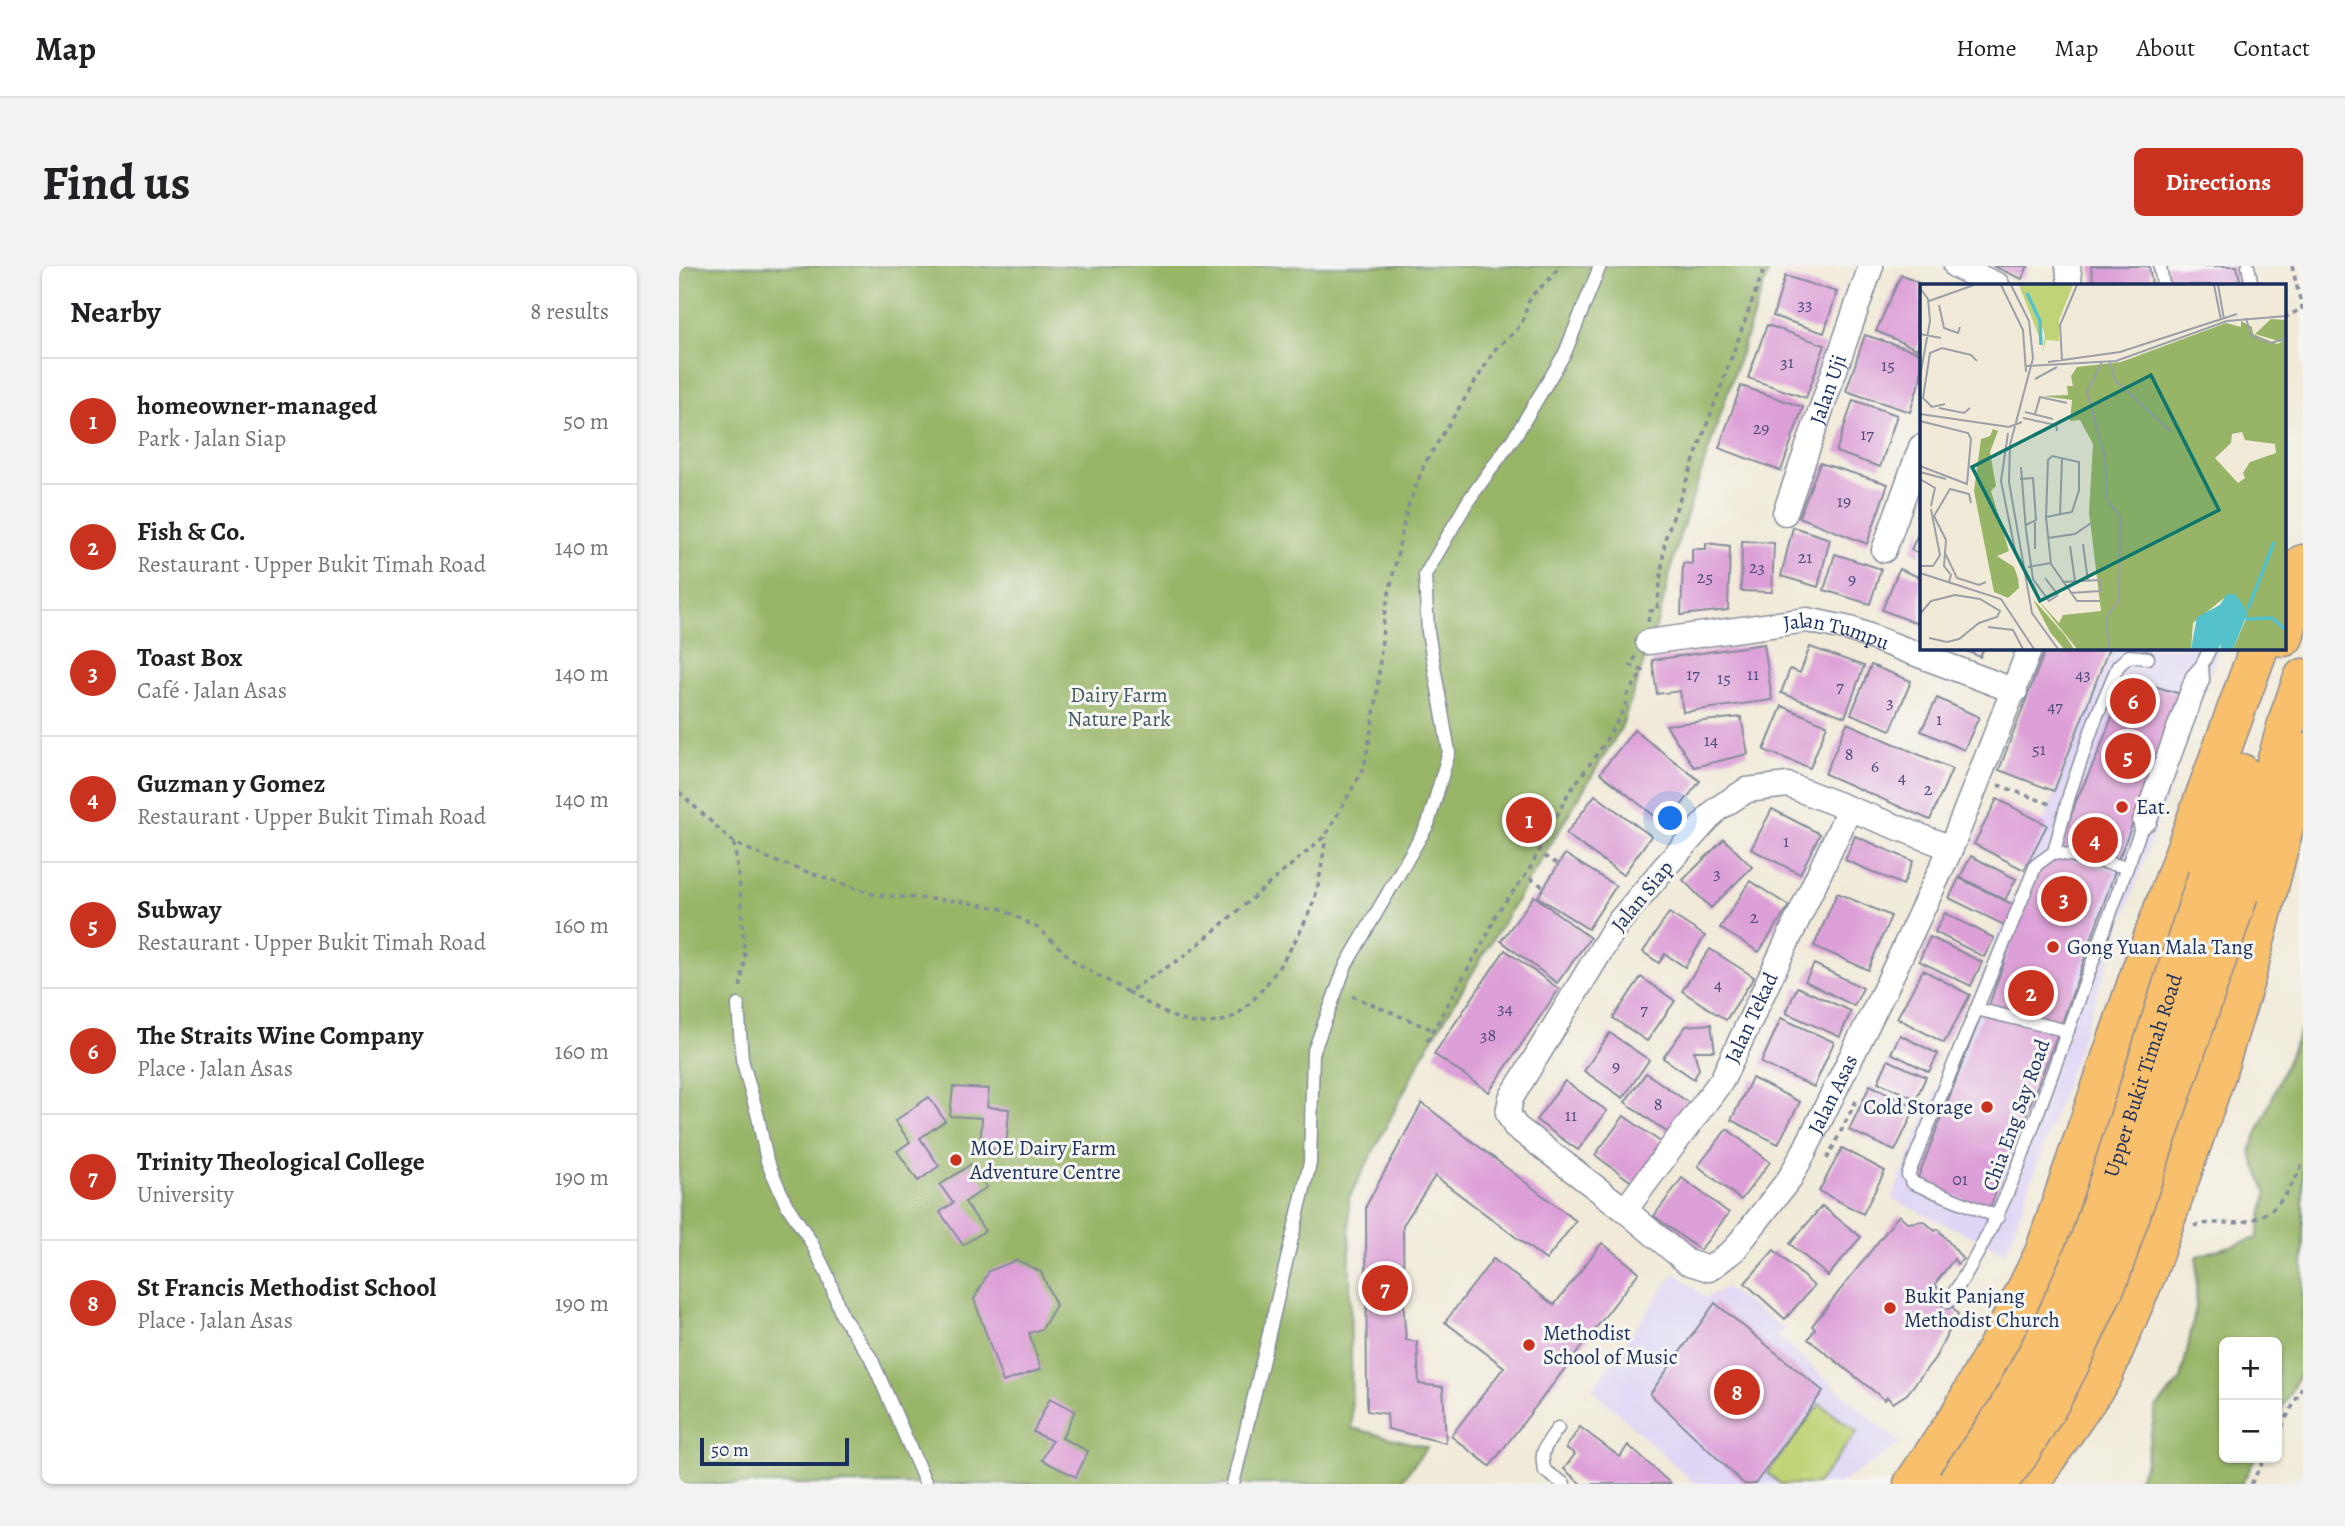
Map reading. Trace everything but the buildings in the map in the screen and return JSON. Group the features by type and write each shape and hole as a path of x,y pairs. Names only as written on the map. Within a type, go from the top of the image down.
{"highway":[{"path":"2285,628 2293,559"},
{"path":"1913,1484 1958,1419 2044,1253 2146,956 2259,649"},
{"name":"Upper Bukit Timah Road","path":"1997,1484 2018,1456 2051,1401 2110,1276 2223,885 2280,649"},
{"name":"Upper Bukit Timah Road","path":"1956,1484 2007,1410 2054,1322 2090,1239 2303,678"},
{"path":"2029,1484 2103,1376 2147,1273 2215,1079 2246,977 2303,753"}],"street":[{"name":"Jalan Uji","path":"1785,513 1871,266"},
{"path":"1955,266 1987,283"},
{"path":"2068,266 2070,284"},
{"path":"1884,550 1920,450"},
{"name":"Jalan Tumpu","path":"1648,633 1807,620 1850,629 2015,691"},
{"name":"Jalan Asas","path":"1511,1098 1508,1113 1515,1126 1625,1210 1687,1262 1709,1269 1734,1250 1790,1178 1887,985 1951,848 2031,649"},
{"name":"Jalan Siap","path":"1511,1098 1617,925 1717,809 1747,790 1788,785 1951,848"},
{"name":"Jalan Tekad","path":"1625,1210 1722,1080 1849,810"}],"lane":[{"path":"1233,1484 1310,1163 1313,1053 1346,965 1428,824 1449,752 1428,632 1425,575 1468,501 1517,433 1565,352 1600,266"},
{"path":"2160,266 2164,284"},
{"path":"2248,266 2252,284"},
{"name":"Chia Eng Say Road","path":"1948,1302 1971,1268 1998,1217 2126,867 2141,829 2150,823 2203,680 2203,665 2210,649"},
{"path":"2055,852 2065,810 2095,720 2118,666 2129,656 2148,658"},
{"path":"1998,1217 1913,1183 1908,1175 2036,864 2055,852 2126,867"},
{"path":"739,1004 742,1059 767,1161 786,1204 810,1240 827,1274 842,1316 871,1358 926,1484"},
{"path":"1976,1009 2068,1031"},
{"path":"1558,1428 1543,1449 1542,1460 1545,1471 1564,1484"}],"path":[{"path":"1128,992 1186,956 1326,835 1364,768 1376,703 1384,617 1407,509 1425,463 1496,348 1523,323 1532,295 1554,275 1558,266"},
{"path":"1427,1041 1489,932 1496,914 1528,872 1568,794 1600,750 1626,706 1627,695 1643,671 1630,665 1648,633 1650,611 1657,610 1664,539 1765,266"},
{"path":"2285,318 2303,310 2292,266"},
{"path":"2002,786 2065,810"},
{"path":"679,792 734,843 775,861 876,895 957,901 1000,908 1038,928 1077,964 1173,1016 1193,1023 1215,1023 1235,1016 1263,988 1293,945 1316,892 1326,835"},
{"path":"734,843 745,959 739,1004"},
{"path":"1544,856 1558,864"},
{"path":"1530,878 1544,887"},
{"path":"1364,1001 1433,1030"},
{"path":"2194,1226 2206,1222 2235,1223 2269,1213 2292,1187 2303,1163"},
{"path":"2282,1426 2303,1386"},
{"path":"2251,1484 2262,1463"}],"shaded area":[{"path":"2113,649 2219,649 2006,1253 1892,1199"},
{"path":"1675,1273 1706,1298 1725,1288 1785,1328 1778,1337 1900,1444 1839,1484 1695,1484 1592,1389"}],"green space":[{"name":"Dairy Farm Nature Park","path":"679,266 1770,266 1678,541 1660,614 1621,728 1425,1051 1349,1198 1352,1428 1427,1447 1399,1484 679,1484"},
{"path":"2303,1024 2303,1368 2282,1408 2282,1337 2219,1337 2219,1463 2252,1463 2242,1484 2135,1484 2145,1465 2156,1408 2181,1380 2196,1307 2197,1256 2257,1238 2267,1193 2250,1151"},
{"path":"1820,1404 1857,1432 1817,1484 1781,1484 1767,1473"}],"place":[{"name":"The Straits Wine Company","path":"2133,701"},
{"name":"Subway","path":"2128,756"},
{"name":"Eat.","path":"2122,807"},
{"name":"homeowner-managed","path":"1529,820"},
{"name":"Guzman y Gomez","path":"2095,840"},
{"name":"Toast Box","path":"2064,899"},
{"name":"Gong Yuan Mala Tang","path":"2053,947"},
{"name":"Fish & Co.","path":"2031,993"},
{"name":"Cold Storage","path":"1987,1107"},
{"name":"MOE Dairy Farm Adventure Centre","path":"956,1160"},
{"name":"Trinity Theological College","path":"1385,1288"},
{"name":"Bukit Panjang Methodist Church","path":"1890,1308"},
{"name":"Methodist School of Music","path":"1529,1345"},
{"name":"St Francis Methodist School","path":"1737,1392"}]}
